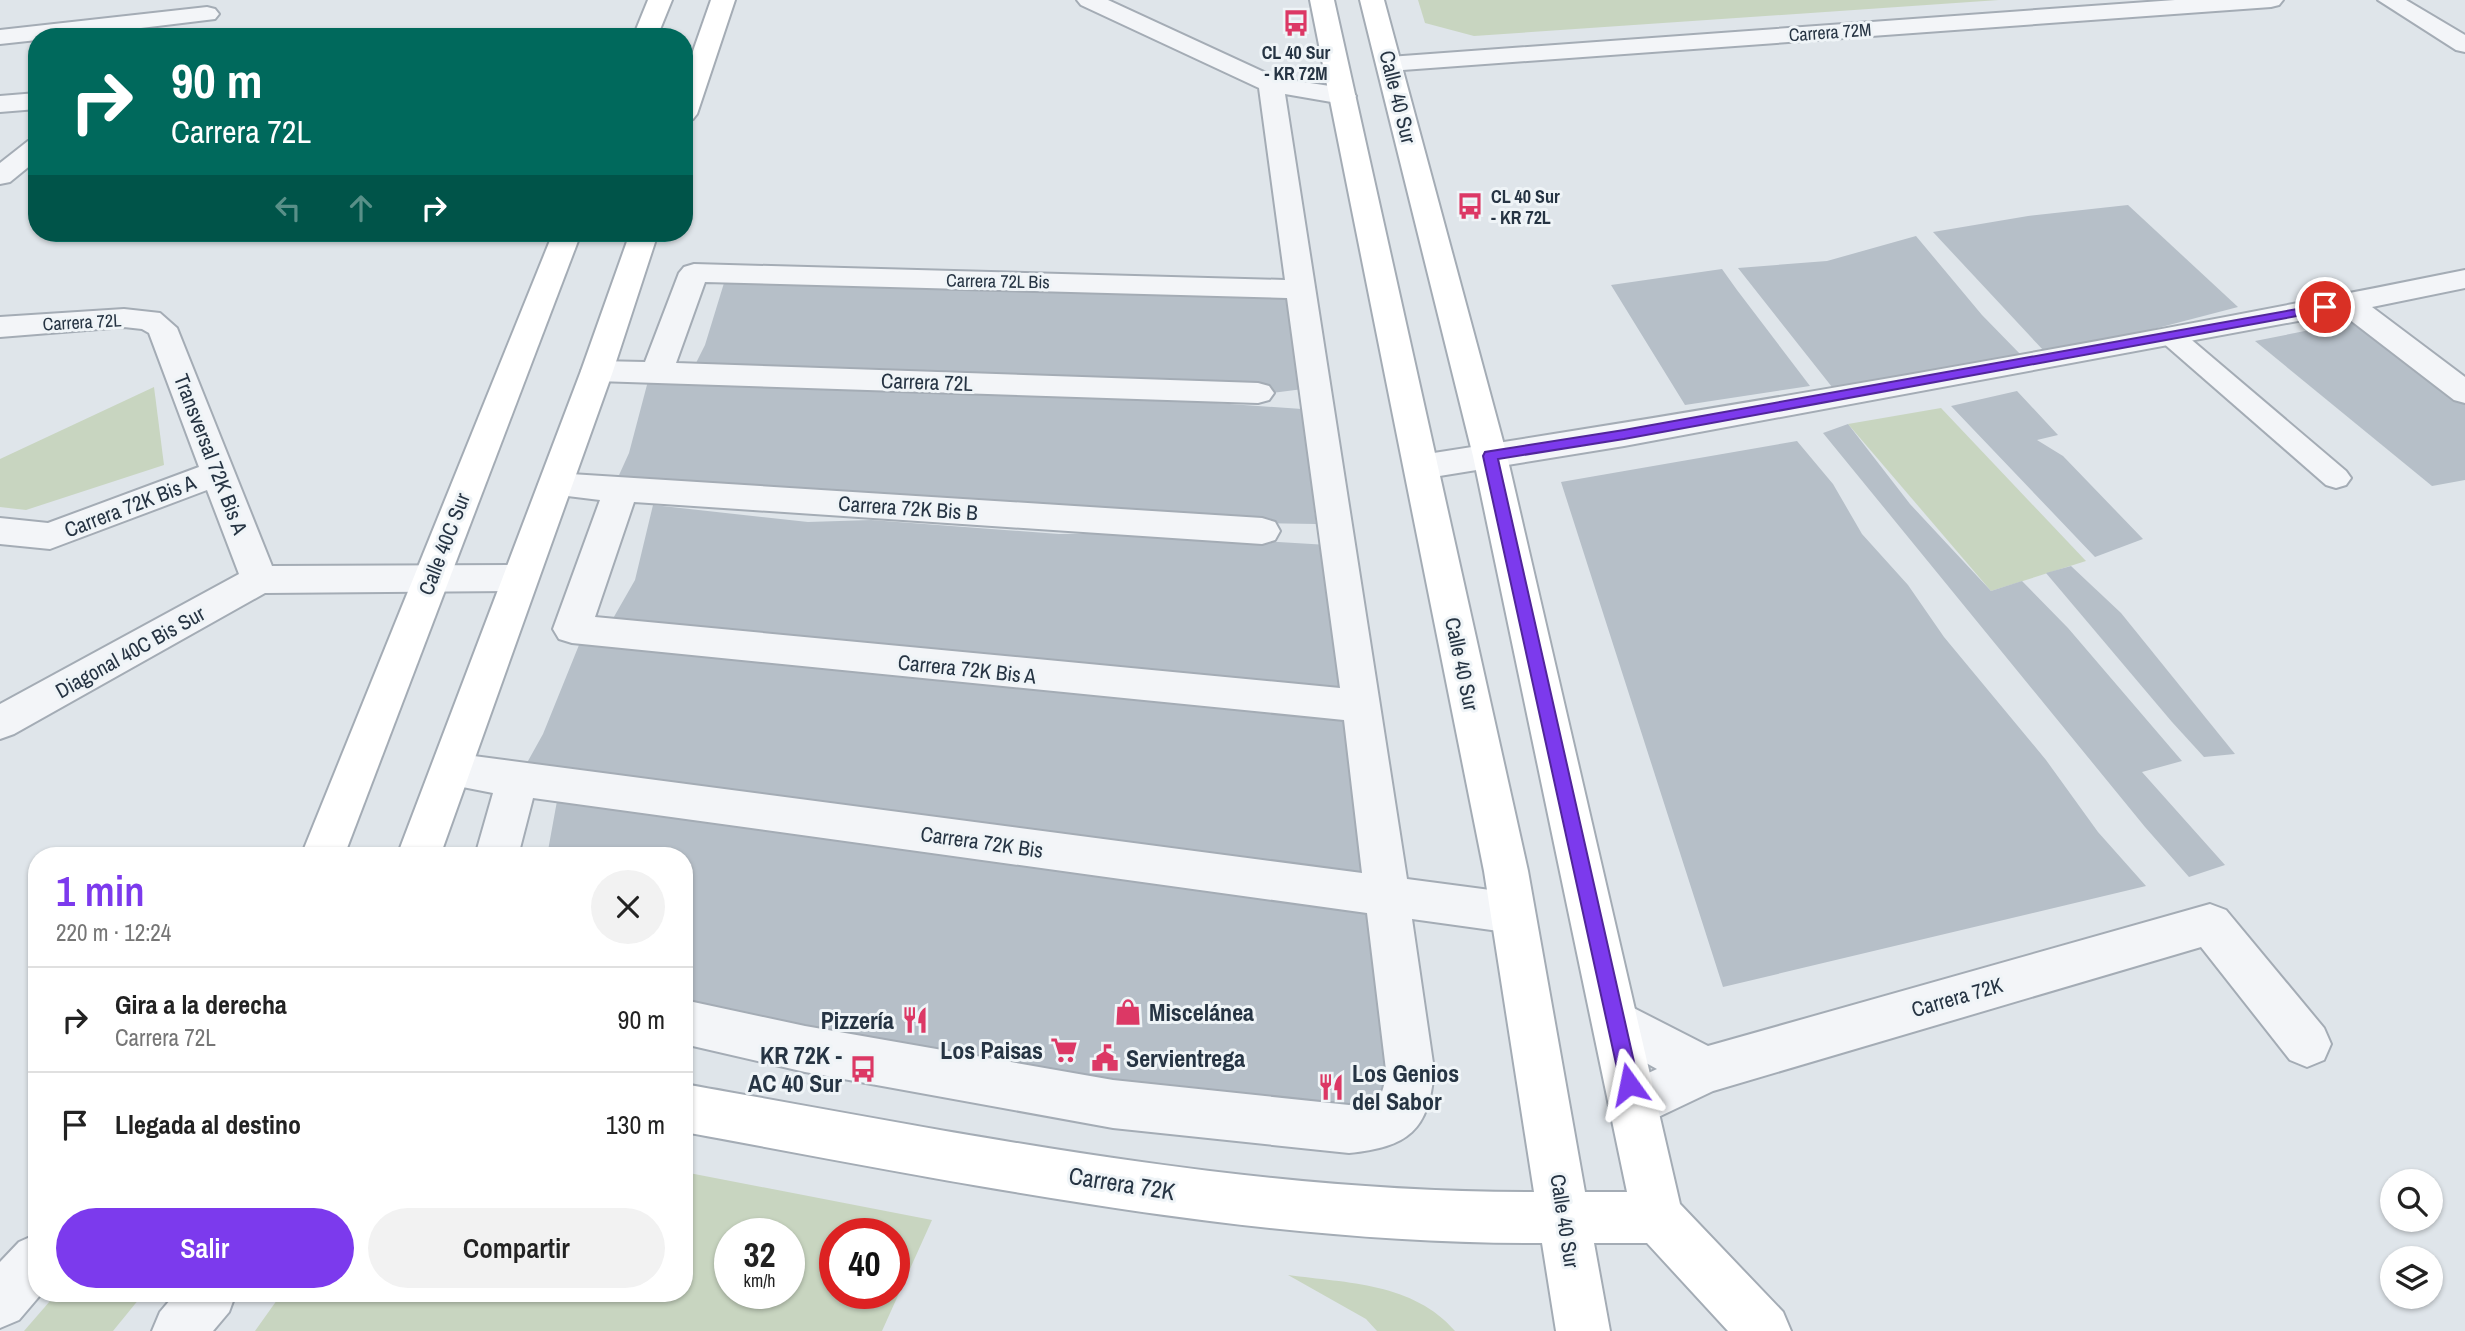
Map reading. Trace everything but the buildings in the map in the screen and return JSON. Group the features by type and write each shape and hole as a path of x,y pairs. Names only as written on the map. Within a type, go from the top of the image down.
{"street":[{"path":"649,28 660,0"},
{"path":"693,88 723,0"},
{"path":"1089,0 1271,84 1343,96"},
{"name":"Calle 40 Sur","path":"1322,0 1513,913 1583,1331"},
{"name":"Calle 40 Sur","path":"1372,0 1490,456 1658,1217"},
{"name":"Carrera 72M","path":"1389,64 2271,0"},
{"path":"2390,0 2465,45"},
{"path":"189,28 216,7"},
{"path":"65,28 216,7"},
{"path":"0,37 28,33"},
{"path":"693,1024 805,1048 1113,1104 1349,1129 1383,1126 1398,1115 1409,1093 1410,1070 1389,896 1271,84"},
{"path":"0,104 28,102"},
{"path":"0,176 28,155"},
{"name":"Calle 40C Sur","path":"325,847 563,242"},
{"path":"421,847 597,371 641,242"},
{"name":"Carrera 72L Bis","path":"657,373 694,274 1302,289"},
{"path":"1421,467 1624,435 2171,336 2465,279"},
{"path":"2347,303 2465,393"},
{"name":"Carrera 72L","path":"0,327 124,318 149,320 162,328"},
{"name":"Transversal 72K Bis A","path":"162,328 259,580"},
{"name":"Carrera 72L","path":"597,371 1258,393"},
{"name":"Carrera 72K Bis A","path":"0,531 50,536 218,473"},
{"name":"Carrera 72K Bis B","path":"555,485 1262,531"},
{"name":"Carrera 72K Bis A","path":"621,489 572,629 1362,706"},
{"path":"259,580 520,578"},
{"name":"Diagonal 40C Bis Sur","path":"0,723 259,580"},
{"name":"Carrera 72K Bis","path":"451,770 1513,913"},
{"path":"499,847 518,779"},
{"name":"Carrera 72K","path":"1633,1105 1705,1070 2210,924 2307,1044"},
{"path":"1616,1021 1705,1070"},
{"name":"Carrera 72K","path":"693,1110 1170,1191 1402,1216 1505,1219 1658,1217"},
{"path":"1658,1217 1764,1331"},
{"path":"0,1301 28,1269"},
{"path":"179,1331 203,1302"}],"lane":[{"path":"2171,336 2336,478"}],"green space":[{"path":"1418,0 1999,0 1474,36 1425,23"},
{"path":"154,387 164,465 26,510 0,507 0,459"},
{"path":"1941,408 2086,561 1991,591 1848,424"},
{"path":"693,1174 932,1220 910,1269 910,1218 819,1218 819,1309 892,1309 882,1331 255,1331 276,1302 693,1302"},
{"path":"1288,1275 1356,1284 1400,1294 1438,1315 1455,1331 1377,1331 1366,1319"},
{"path":"49,1302 137,1302 113,1331 24,1331"}],"place":[{"name":"CL 40 Sur - KR 72M","path":"1296,23"},
{"name":"CL 40 Sur - KR 72L","path":"1470,206"},
{"name":"Miscelánea","path":"1128,1012"},
{"name":"Pizzería","path":"915,1020"},
{"name":"Los Paisas","path":"1064,1050"},
{"name":"Servientrega","path":"1105,1058"},
{"name":"KR 72K - AC 40 Sur","path":"863,1069"},
{"name":"Los Genios del Sabor","path":"1331,1087"}],"route":[{"path":"1629,1084 1552,726 1490,456 1624,435 2325,307"}]}
